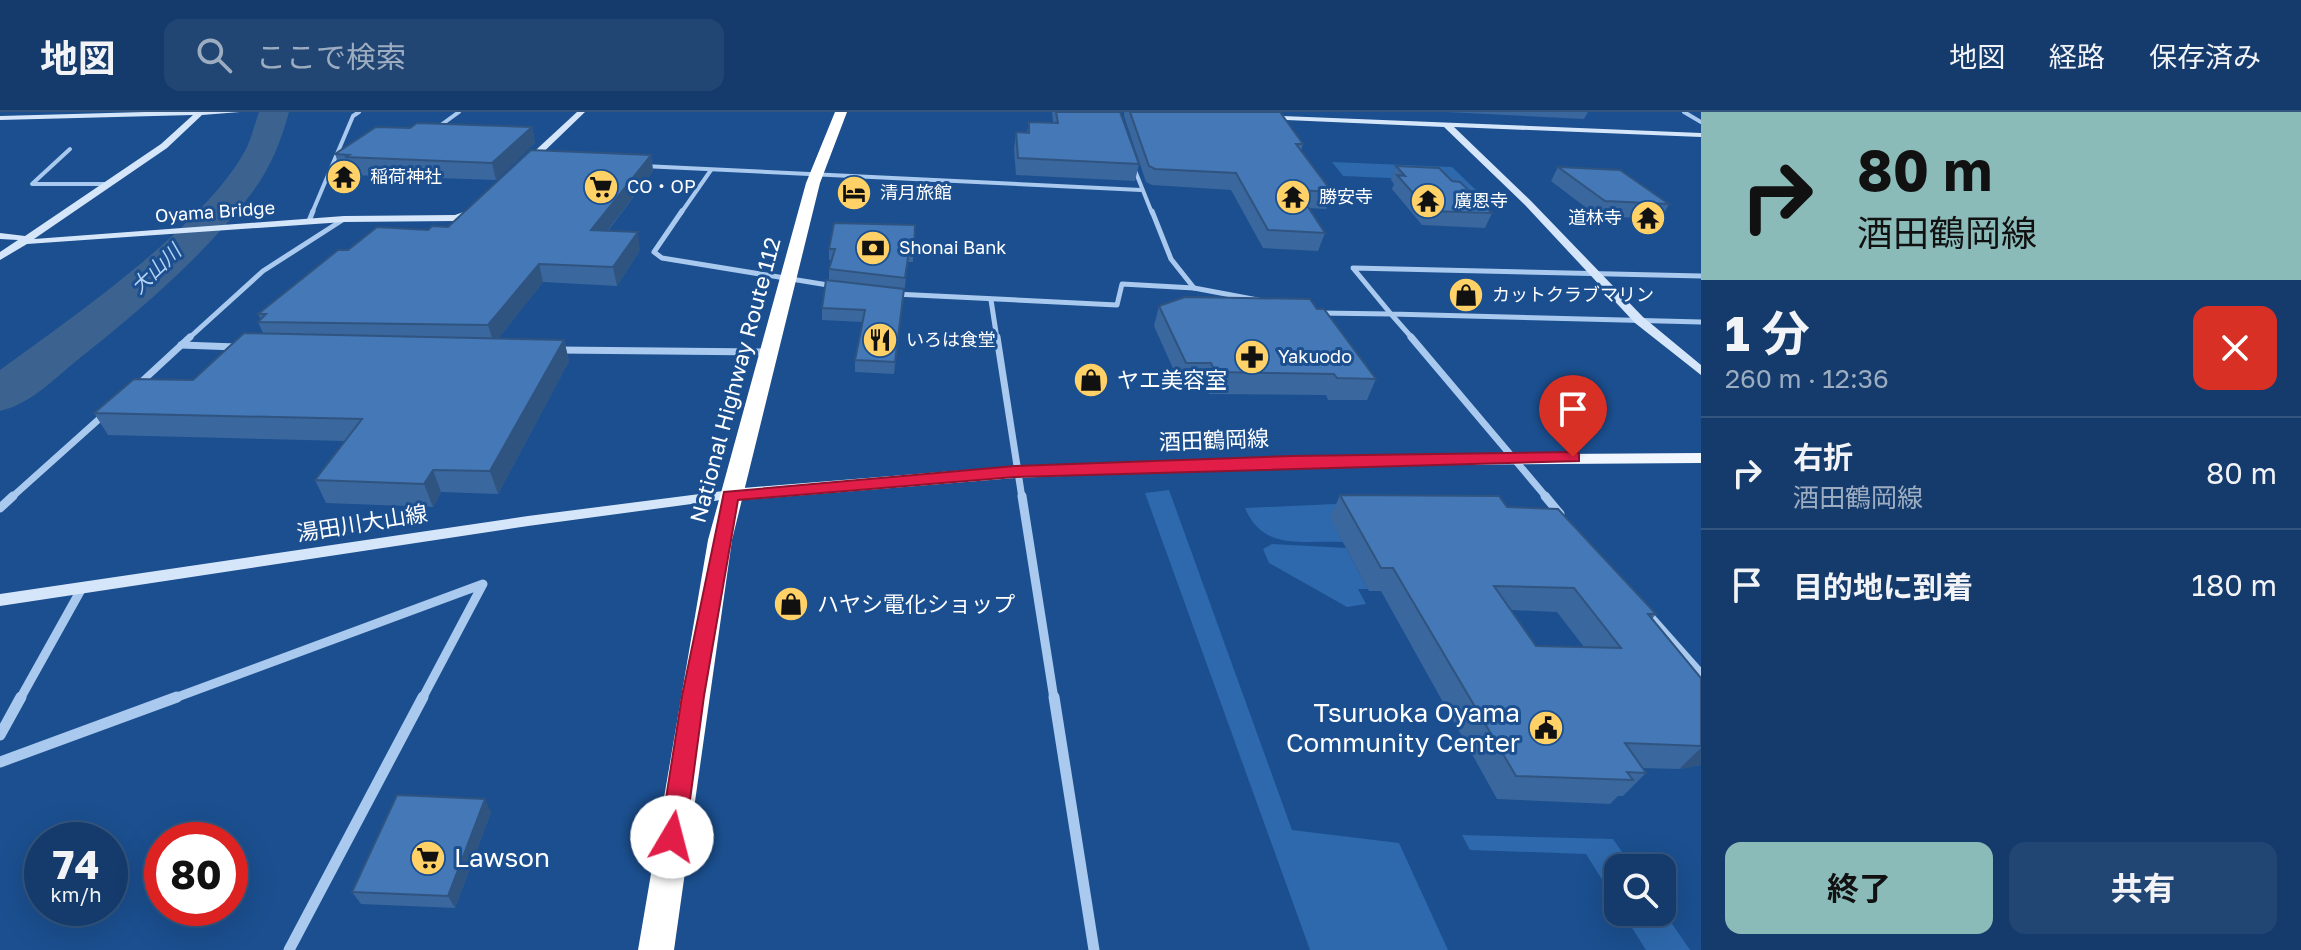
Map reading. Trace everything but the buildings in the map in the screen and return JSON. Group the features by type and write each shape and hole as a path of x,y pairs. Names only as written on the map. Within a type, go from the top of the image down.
{"highway":[{"name":"National Highway Route 112","path":"656,950 693,696 731,495 815,175 841,112"}],"main road":[{"name":"酒田鶴岡線","path":"731,495 1015,472 1510,457 1701,458"}],"street":[{"path":"0,118 234,112"},
{"path":"304,222 353,116 359,112"},
{"path":"426,136 459,112"},
{"path":"520,169 581,112"},
{"path":"1684,112 1701,122"},
{"path":"0,257 164,146 200,114"},
{"path":"1259,117 1701,135"},
{"path":"1447,125 1528,203 1591,273 1639,320 1701,371"},
{"path":"70,149 32,184 109,184"},
{"path":"530,160 545,161"},
{"path":"1133,164 1171,259 1194,288"},
{"path":"636,166 1141,190"},
{"path":"711,170 654,252 662,258 838,287"},
{"name":"Oyama Bridge","path":"0,236 26,240 344,219 456,218 468,215 482,203"},
{"path":"125,396 263,271 344,219"},
{"path":"1567,522 1353,268 1701,276"},
{"path":"879,292 1117,305 1122,284 1194,288 1276,305"},
{"path":"991,300 1015,472 1094,950"},
{"path":"1313,313 1701,322"},
{"path":"181,345 240,347"},
{"path":"546,349 770,352"},
{"path":"0,508 114,405"},
{"name":"湯田川大山線","path":"0,600 528,521 731,495"},
{"path":"0,762 483,584 289,950"},
{"path":"0,735 82,588"},
{"path":"1639,604 1701,674"}],"shaded area":[{"path":"1332,162 1452,167 1477,191 1389,178 1343,176"},
{"path":"1169,490 1292,830 1399,843 1448,950 1310,950 1145,493"},
{"path":"1334,504 1388,506 1343,542 1298,542 1273,537 1253,522 1245,508"},
{"path":"1272,544 1346,548 1368,589 1358,589 1366,604 1347,607 1269,563 1263,549"},
{"path":"1462,835 1613,839 1623,854 1604,854 1604,883 1586,854 1470,850"},
{"path":"1631,926 1674,926 1690,950 1646,950"}],"waterway":[{"name":"大山川","path":"0,395 116,305 203,226 238,186 263,147 274,112"}],"place":[{"name":"稲荷神社","path":"344,177"},
{"name":"CO・OP","path":"601,187"},
{"name":"清月旅館","path":"854,193"},
{"name":"勝安寺","path":"1293,197"},
{"name":"廣恩寺","path":"1428,201"},
{"name":"道林寺","path":"1648,218"},
{"name":"Shonai Bank","path":"873,248"},
{"name":"カットクラブマリン","path":"1466,295"},
{"name":"いろは食堂","path":"880,340"},
{"name":"Yakuodo","path":"1252,357"},
{"name":"ヤエ美容室","path":"1091,380"},
{"name":"ハヤシ電化ショップ","path":"791,604"},
{"name":"Tsuruoka Oyama Community Center","path":"1546,728"},
{"name":"Lawson","path":"428,858"}],"route":[{"path":"672,837 693,696 720,540 731,495 1015,472 1292,461 1573,457"}]}
